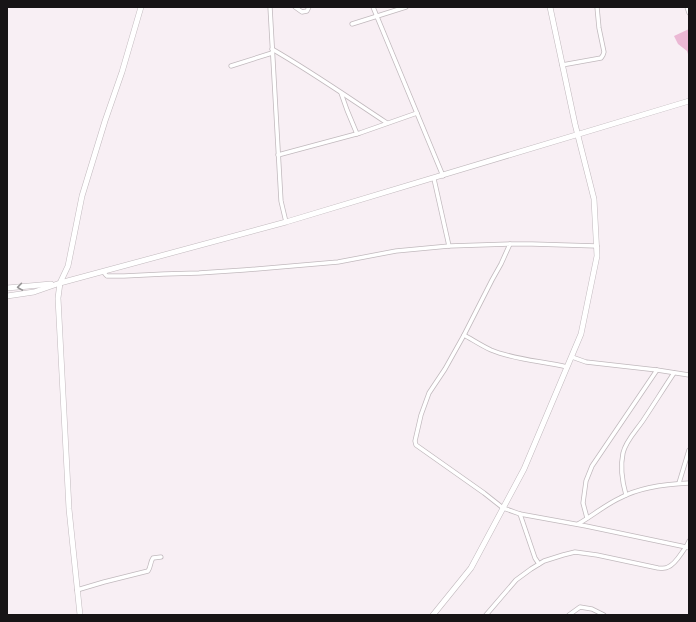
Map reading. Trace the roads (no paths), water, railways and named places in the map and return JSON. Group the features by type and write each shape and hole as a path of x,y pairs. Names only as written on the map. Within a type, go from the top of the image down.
{"street":[{"path":"80,615 69,509 58,298 60,283 68,266 82,196 122,72 141,7"},
{"path":"270,7 281,201 286,222"},
{"path":"295,7 302,12 307,11 309,7"},
{"path":"373,7 443,176"},
{"path":"352,24 406,7"},
{"path":"434,615 470,568 524,469 581,334 597,256 594,199 578,135 550,7"},
{"path":"562,65 601,58 603,55 604,52 599,28 597,7"},
{"path":"687,7 689,13"},
{"path":"231,66 272,51 296,63 386,123"},
{"path":"340,92 357,134"},
{"path":"7,296 34,292 60,283 286,222 689,101"},
{"path":"278,155 357,134 417,113"},
{"path":"434,178 449,246"},
{"path":"104,272 107,276 124,276 244,270 338,262 396,251 449,246 510,244 596,246"},
{"path":"510,244 464,335 445,369 429,393 421,415 415,441 416,444 503,508 520,514 577,524 688,548"},
{"path":"7,288 60,283"},
{"path":"464,335 492,350 511,356 568,367"},
{"path":"572,357 586,362 689,375"},
{"path":"587,518 583,503 586,481 592,466 657,370"},
{"path":"626,495 622,481 623,451 627,442 644,420 674,373"},
{"path":"679,483 689,450"},
{"path":"577,524 620,497 662,485 689,483"},
{"path":"520,514 535,558 540,564"},
{"path":"486,615 516,580 530,569 563,555 575,552 664,568 669,567 688,548 689,541"},
{"path":"77,590 148,571 153,558 162,557"},
{"path":"569,615 580,607 592,609 604,615"}]}
